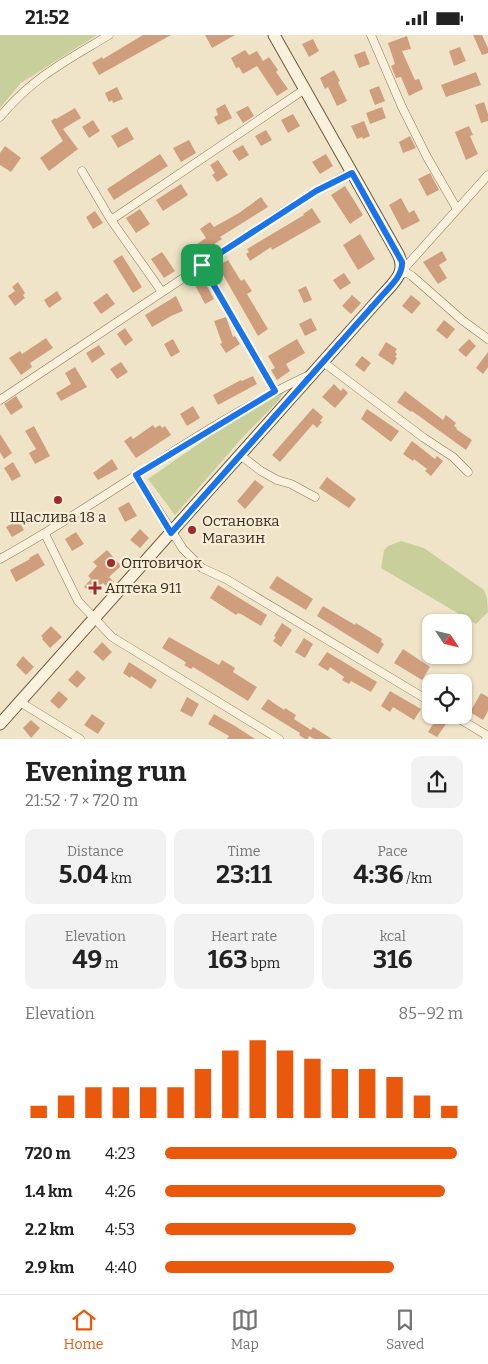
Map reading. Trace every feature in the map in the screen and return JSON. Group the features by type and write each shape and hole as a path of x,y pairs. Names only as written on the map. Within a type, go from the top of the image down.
{"street":[{"path":"0,117 16,97 36,80 109,35"},
{"path":"274,35 402,262 399,274"},
{"path":"371,35 402,107 427,157 457,209"},
{"path":"111,220 305,89"},
{"path":"82,171 111,220 162,292"},
{"path":"0,401 316,191 352,173"},
{"path":"0,724 488,175"},
{"path":"202,265 275,391"},
{"path":"399,274 407,273 412,276 462,320 488,339"},
{"path":"322,362 424,438 453,457 468,472"},
{"path":"0,559 45,534 136,475 275,391 313,373"},
{"path":"240,455 261,471 277,480 298,487 315,497"},
{"path":"136,475 182,549 202,568 226,579 422,697"},
{"path":"45,534 78,601 112,637 279,739"},
{"path":"20,702 80,739"},
{"path":"468,724 488,736 486,739"}],"green space":[{"path":"0,35 97,35 21,83 0,108"},
{"path":"280,392 283,393 279,400 243,437 175,515 148,479 220,429"},
{"path":"401,541 424,548 484,590 487,598 488,612 476,624 472,622 472,614 459,614 381,568 384,550 388,546"}],"building":[{"path":"143,35 171,35 99,75 92,63 102,57 103,59"},
{"path":"205,35 235,35 212,48"},
{"path":"473,35 482,35 488,48 488,53 482,55"},
{"path":"407,36 411,49 402,51 415,80 419,79 423,89 409,96 401,77 396,78 391,66 395,64 388,43"},
{"path":"313,39 319,51 309,57 302,44"},
{"path":"460,47 466,61 454,66 449,51"},
{"path":"245,50 249,55 257,51 263,61 269,57 278,70 276,72 288,89 277,96 257,66 243,74 239,67 236,68 231,58"},
{"path":"365,51 370,64 359,68 354,55"},
{"path":"334,70 347,101 337,106 328,87 325,89 320,78"},
{"path":"476,72 481,85 446,97 441,85"},
{"path":"379,86 385,101 375,105 369,90"},
{"path":"117,87 123,99 113,103 112,100 109,102 105,93"},
{"path":"484,102 488,121 481,123 475,105"},
{"path":"225,104 232,118 218,125 214,117 218,115 216,109"},
{"path":"248,106 254,116 243,123 236,112"},
{"path":"382,107 386,118 370,124 366,113"},
{"path":"75,108 81,118 63,129 78,149 49,171 40,158 63,141 51,121"},
{"path":"293,114 300,126 288,133 281,120"},
{"path":"93,120 100,131 89,138 82,127"},
{"path":"364,121 370,136 357,139 351,126"},
{"path":"469,126 473,135 470,136 478,154 466,160 455,132"},
{"path":"127,127 134,139 118,148 111,136"},
{"path":"266,130 272,140 261,146 255,136"},
{"path":"410,136 416,148 403,153 399,142"},
{"path":"189,140 196,153 181,162 173,148"},
{"path":"243,145 249,155 239,161 232,151"},
{"path":"5,146 21,158 11,172 0,165 0,153"},
{"path":"160,154 168,166 114,200 107,189"},
{"path":"326,154 333,166 320,174 312,162"},
{"path":"218,160 228,175 217,182 212,175 215,173 210,165"},
{"path":"430,173 439,190 427,196 418,179"},
{"path":"181,184 188,195 163,211 156,200"},
{"path":"345,186 363,215 350,224 331,195"},
{"path":"261,197 268,207 220,237 222,239 202,252 203,254 189,264 182,254 206,238 200,229 210,222 214,227 239,213"},
{"path":"401,198 409,213 414,210 420,221 402,230 389,205"},
{"path":"312,208 321,222 272,250 271,247 250,261 246,254 249,252 247,249 304,215"},
{"path":"140,209 150,224 136,233 126,218"},
{"path":"95,211 103,223 93,229 86,217"},
{"path":"360,234 375,259 358,270 343,245"},
{"path":"442,251 447,260 439,265 447,278 438,284 423,262"},
{"path":"162,252 175,271 164,278 151,259"},
{"path":"122,255 142,287 133,293 113,261"},
{"path":"228,260 241,281 244,279 252,291 247,294 268,329 258,336 218,266"},
{"path":"344,273 351,283 340,290 333,280"},
{"path":"204,281 214,299 205,304 195,285"},
{"path":"18,282 25,293 23,295 25,298 15,306 8,296 15,291 12,287"},
{"path":"306,286 312,300 304,303 298,290"},
{"path":"57,291 62,299 49,308 44,300"},
{"path":"107,293 115,304 101,314 93,303"},
{"path":"352,295 361,303 351,314 342,306"},
{"path":"411,295 421,303 412,314 402,306"},
{"path":"176,296 183,311 152,327 145,315"},
{"path":"226,317 233,337 235,336 240,344 226,353 220,344 222,343 214,321"},
{"path":"311,318 317,330 305,336 299,324"},
{"path":"444,320 455,329 447,339 436,330"},
{"path":"125,328 133,340 125,346 117,334"},
{"path":"46,338 53,348 30,363 32,367 21,375 9,358 20,351 22,354"},
{"path":"173,339 180,352 171,357 164,344"},
{"path":"297,339 305,353 286,364 290,371 277,380 271,370 275,368 268,356"},
{"path":"469,339 476,346 466,357 458,350"},
{"path":"386,342 397,349 395,357 397,358 393,365 378,355"},
{"path":"99,345 105,354 92,363 86,353"},
{"path":"488,352 488,367 483,374 476,368"},
{"path":"362,356 371,363 364,372 355,365"},
{"path":"121,362 128,372 117,379 110,369"},
{"path":"75,367 87,387 61,401 56,393 71,384 65,373"},
{"path":"253,376 257,384 218,405 213,395 241,380"},
{"path":"334,384 341,391 343,388 348,393 335,408 322,397"},
{"path":"405,391 443,420 446,415 456,423 454,426 456,429 472,440 466,450 397,402"},
{"path":"16,396 23,407 11,415 4,404"},
{"path":"193,406 200,418 187,426 180,414"},
{"path":"313,408 323,417 320,421 322,422 317,428 313,424 280,462 272,455"},
{"path":"367,409 399,431 391,442 361,419"},
{"path":"153,425 155,428 160,425 162,428 165,426 171,435 136,458 124,441 131,436 133,439"},
{"path":"34,426 50,456 35,464 29,453 36,449 25,431"},
{"path":"0,434 12,453 4,459 0,452"},
{"path":"412,441 435,459 437,456 443,461 431,476 425,471 427,469 414,459 413,461 403,454"},
{"path":"112,459 118,469 98,480 93,473"},
{"path":"13,462 21,476 12,481 4,468"},
{"path":"327,477 356,499 349,508 319,488"},
{"path":"255,480 264,487 245,509 237,501"},
{"path":"129,502 137,516 125,522 118,508"},
{"path":"18,520 24,530 12,537 6,527"},
{"path":"140,529 149,538 140,548 130,540"},
{"path":"76,532 84,544 72,551 65,539"},
{"path":"107,550 121,566 109,577 114,582 108,588 103,583 93,594 84,587 91,579 88,576 97,566 93,562"},
{"path":"38,553 45,565 16,582 10,570"},
{"path":"277,576 313,599 306,610 269,588"},
{"path":"218,585 267,615 261,626 241,614 238,613 236,615 210,598"},
{"path":"323,606 382,639 381,642 384,644 378,654 317,616"},
{"path":"282,623 292,630 281,647 273,641"},
{"path":"51,626 62,637 50,648 41,636"},
{"path":"169,637 219,665 222,660 235,668 233,672 257,687 248,701 193,667 191,669 184,665 186,663 184,661 162,648"},
{"path":"304,638 313,644 305,658 295,652"},
{"path":"102,642 112,652 103,661 93,652"},
{"path":"403,649 422,662 422,664 430,667 426,674 422,674 422,680 394,663"},
{"path":"327,652 377,682 371,692 351,681 349,684 342,680 344,677 330,667 328,671 318,665"},
{"path":"23,656 34,667 26,675 16,665"},
{"path":"129,662 157,680 151,689 123,673"},
{"path":"77,670 86,678 77,688 68,680"},
{"path":"59,691 68,699 59,709 50,701"},
{"path":"390,691 421,709 414,720 393,707 390,712 381,706"},
{"path":"481,693 488,697 488,711 483,720 472,713 472,709"},
{"path":"187,697 199,704 192,717 180,711"},
{"path":"268,699 284,710 285,708 296,715 294,719 311,730 313,727 332,739 314,739 309,736 308,739 305,739 299,735 300,733 261,709"},
{"path":"92,714 105,723 98,734 84,725"},
{"path":"214,714 255,739 227,739 229,736 208,724"},
{"path":"31,720 40,728 31,738 23,728"},
{"path":"433,724 446,724 437,737 428,732"}],"place":[{"name":"Щаслива 18 а","path":"58,500"},
{"name":"Остановка Магазин","path":"192,530"},
{"name":"Оптовичок","path":"111,563"},
{"name":"Аптека 911","path":"95,588"}],"route":[{"path":"352,173 402,262 402,267 396,280 171,533 136,475 275,391 202,265 316,191 352,173"}]}
